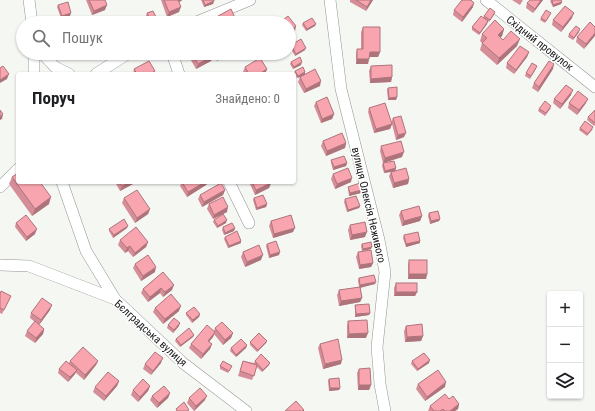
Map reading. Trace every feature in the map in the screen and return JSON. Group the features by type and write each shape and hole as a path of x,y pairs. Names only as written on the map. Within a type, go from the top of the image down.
{"street":[{"path":"29,0 31,16"},
{"path":"211,16 250,0"},
{"name":"вулиця Олексія Неживого","path":"330,0 341,89 379,240 385,272 377,347 380,384 385,411"},
{"name":"Східний провулок","path":"486,0 595,87"},
{"path":"34,60 34,72"},
{"path":"48,60 55,67 65,72"},
{"path":"99,72 118,60"},
{"path":"175,60 179,72"},
{"path":"0,187 16,171"},
{"path":"63,184 86,251 115,299"},
{"path":"230,184 249,223"},
{"name":"Бєлградська вулиця","path":"0,265 29,266 115,299 183,363 246,411"}],"building":[{"path":"89,0 105,0 107,5 94,11"},
{"path":"164,0 178,0 181,7 169,12"},
{"path":"203,0 214,0 214,1 205,5"},
{"path":"356,0 371,0 367,7"},
{"path":"462,0 471,0 474,3 463,17 454,10"},
{"path":"530,0 541,0 535,9 527,3"},
{"path":"552,0 561,0 562,2 553,5"},
{"path":"68,2 71,13 62,16 58,5"},
{"path":"565,6 574,13 563,27 553,20"},
{"path":"490,8 495,12 490,20 484,16"},
{"path":"231,9 234,16 218,16"},
{"path":"546,10 551,13 546,21 541,18"},
{"path":"153,11 156,16 148,16 147,13"},
{"path":"481,16 488,21 480,33 472,27"},
{"path":"312,18 316,24 307,29 303,23"},
{"path":"495,20 504,29 498,35 503,40 511,31 520,39 499,58 482,43 487,38 482,34"},
{"path":"590,22 595,27 595,33 586,44 577,37"},
{"path":"576,26 580,29 574,38 569,34"},
{"path":"363,27 380,27 380,52 370,52 369,59 357,59 357,49 363,49"},
{"path":"301,39 306,48 296,54 296,42"},
{"path":"520,46 529,52 516,70 507,63"},
{"path":"300,57 302,62 294,67 291,62"},
{"path":"195,60 206,60 198,64"},
{"path":"257,60 261,60 267,69 262,72 248,72 245,67"},
{"path":"149,61 155,71 136,72 134,69"},
{"path":"549,61 554,64 539,87 534,83"},
{"path":"532,63 537,66 531,76 526,73"},
{"path":"392,65 392,77 371,79 371,66"},
{"path":"3,66 9,74 0,80 0,68"},
{"path":"303,67 305,72 298,76 295,71"},
{"path":"315,69 321,81 306,89 300,77"},
{"path":"566,85 573,90 562,104 554,99"},
{"path":"397,87 397,97 389,98 388,88"},
{"path":"578,91 588,99 579,110 569,103"},
{"path":"327,97 334,114 322,119 316,102"},
{"path":"545,101 551,106 546,113 539,109"},
{"path":"385,103 392,124 376,129 369,108"},
{"path":"0,110 3,114 0,117"},
{"path":"595,110 595,123 588,117"},
{"path":"401,116 406,133 398,135 393,118"},
{"path":"585,121 593,127 588,134 580,128"},
{"path":"342,133 346,143 327,151 323,141"},
{"path":"401,141 404,152 385,158 381,146"},
{"path":"344,156 347,163 334,167 331,160"},
{"path":"394,161 396,168 385,171 383,163"},
{"path":"348,168 352,178 337,184 333,174"},
{"path":"406,168 409,179 394,183 391,172"},
{"path":"16,174 16,183 12,177"},
{"path":"360,183 362,190 350,193 348,187"},
{"path":"17,184 41,184 51,197 35,209"},
{"path":"183,184 202,184 188,192"},
{"path":"219,184 222,184 225,190 204,202 200,195"},
{"path":"253,184 269,184 256,190"},
{"path":"137,190 150,209 137,218 124,198"},
{"path":"263,195 267,204 257,208 254,198"},
{"path":"356,196 360,206 348,210 345,199"},
{"path":"223,197 228,207 214,215 209,204"},
{"path":"419,206 422,216 404,221 401,211"},
{"path":"438,211 440,219 431,221 429,213"},
{"path":"223,214 227,220 218,226 214,220"},
{"path":"26,215 37,229 27,237 16,223"},
{"path":"291,215 295,228 274,234 271,221"},
{"path":"124,219 128,226 114,235 109,229"},
{"path":"365,222 367,232 352,235 350,225"},
{"path":"232,223 235,228 225,233 223,227"},
{"path":"136,227 148,242 135,253 130,246 127,248 120,240"},
{"path":"237,231 241,241 229,246 225,237"},
{"path":"418,232 420,241 406,244 404,235"},
{"path":"276,241 280,252 270,255 267,244"},
{"path":"371,242 372,247 363,249 362,244"},
{"path":"259,245 263,255 247,262 243,252"},
{"path":"371,250 373,263 360,265 358,252"},
{"path":"148,255 156,267 143,276 135,264"},
{"path":"409,260 427,260 427,274 409,274"},
{"path":"163,272 174,285 165,292 161,288 150,297 143,289"},
{"path":"374,275 376,282 360,285 359,278"},
{"path":"396,283 417,283 417,292 396,292"},
{"path":"360,287 362,298 341,301 339,290"},
{"path":"1,291 11,296 4,310 0,308"},
{"path":"171,294 181,306 165,319 155,308"},
{"path":"42,298 52,305 41,320 31,313"},
{"path":"369,304 370,313 356,314 355,305"},
{"path":"194,307 200,314 193,320 186,313"},
{"path":"174,318 180,323 174,330 168,325"},
{"path":"367,320 368,333 349,334 348,321"},
{"path":"35,321 44,329 36,338 27,331"},
{"path":"222,322 233,333 225,340 215,328"},
{"path":"422,324 423,336 407,337 406,326"},
{"path":"207,325 215,332 208,341 212,344 203,354 191,344"},
{"path":"189,328 194,335 181,345 176,339"},
{"path":"259,333 267,341 258,350 250,342"},
{"path":"241,339 247,345 236,355 231,348"},
{"path":"338,339 342,360 325,364 320,344"},
{"path":"83,347 98,361 85,375 70,361"},
{"path":"155,352 163,358 153,371 145,364"},
{"path":"424,353 430,360 418,369 412,361"},
{"path":"261,354 270,363 263,370 255,361"},
{"path":"66,361 77,370 70,377 59,369"},
{"path":"223,361 232,366 229,371 220,366"},
{"path":"243,361 257,365 254,376 240,371"},
{"path":"370,368 371,385 359,385 359,369"},
{"path":"438,370 446,382 427,397 418,384"},
{"path":"108,372 119,381 106,396 95,387"},
{"path":"339,378 340,388 330,388 329,379"},
{"path":"143,379 150,386 140,397 133,390"},
{"path":"164,386 170,393 159,403 152,396"},
{"path":"200,388 207,396 196,406 189,398"},
{"path":"445,394 449,399 453,396 459,404 450,411 445,411 443,409 440,411 434,411 430,406"},
{"path":"296,401 304,410 303,411 285,411"},
{"path":"184,402 189,410 177,411 176,409"}]}
